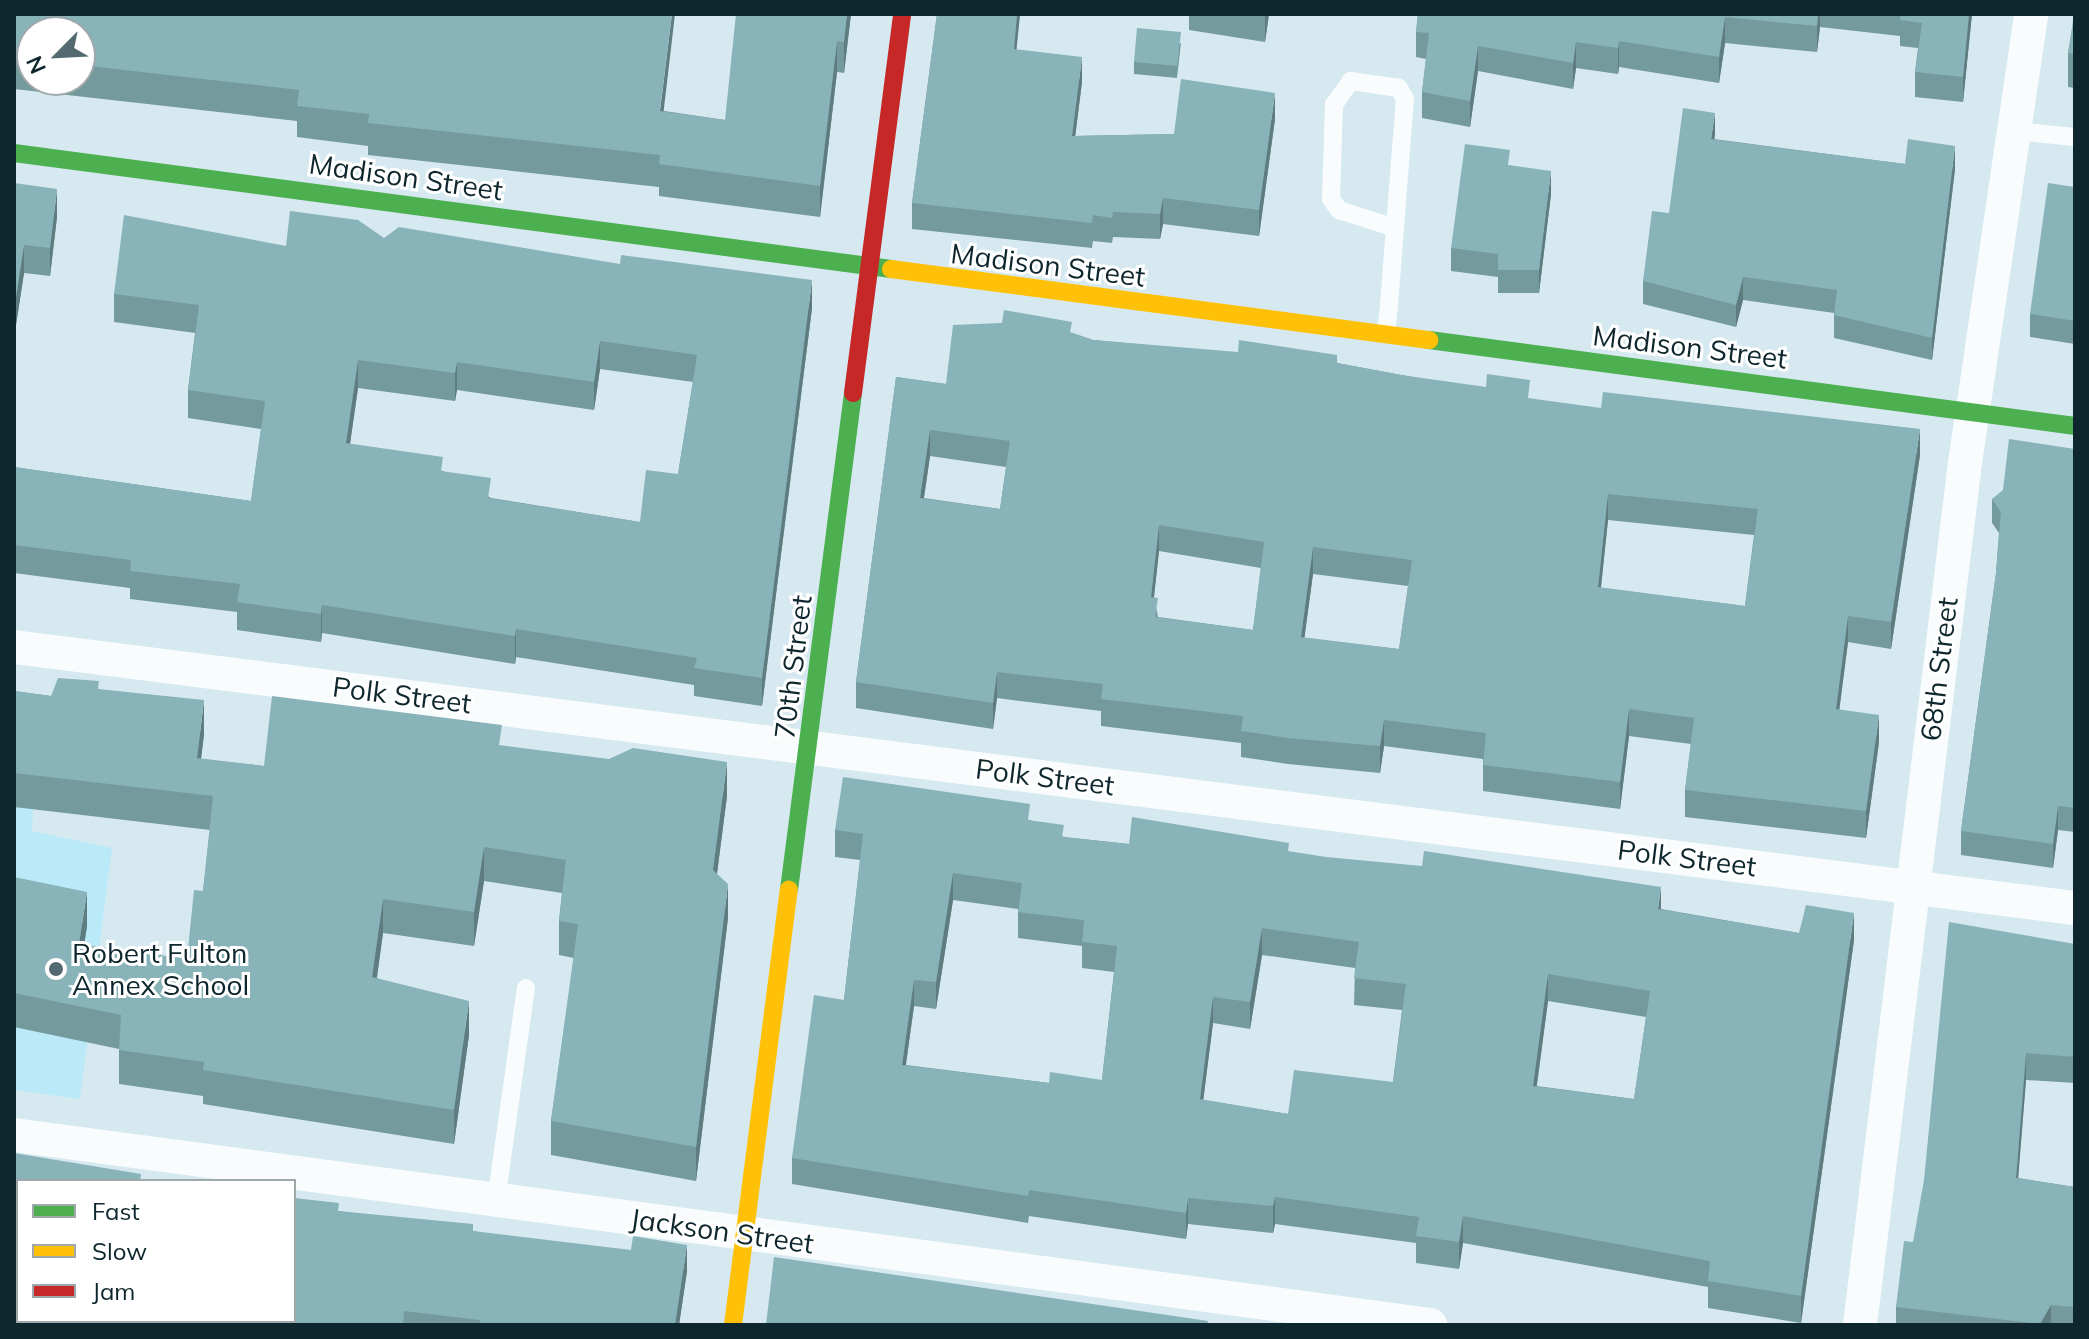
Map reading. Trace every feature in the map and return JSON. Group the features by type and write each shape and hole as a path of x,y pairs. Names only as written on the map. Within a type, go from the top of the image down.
{"street":[{"name":"70th Street","path":"733,1325 811,747 867,270 902,14"},
{"name":"68th Street","path":"1860,1325 1974,412 2031,14"},
{"name":"Madison Street","path":"14,153 867,270 2075,426"},
{"name":"Polk Street","path":"14,647 2075,908"},
{"name":"Jackson Street","path":"14,1135 1430,1325"}],"lane":[{"path":"1386,337 1395,228 1405,99 1399,88 1351,81 1334,104 1331,199 1339,210 1395,228"},
{"path":"2015,131 2075,137"},
{"path":"496,1201 526,988"}],"shaded area":[{"name":"Robert Fulton Annex School","path":"14,708 37,711 32,831 112,848 80,1099 14,1090"}],"building":[{"path":"14,14 672,14 660,111 725,120 736,14 847,14 844,42 837,41 820,186 659,164 660,155 368,123 369,114 297,106 299,90 96,67 96,16 16,16 14,58"},
{"path":"937,14 1017,14 1014,49 1082,57 1072,136 1174,134 1181,79 1275,93 1259,210 1163,198 1160,214 1113,212 1112,218 1093,215 1092,223 912,203"},
{"path":"1418,14 1818,14 1817,26 1725,17 1719,57 1619,41 1618,48 1576,42 1573,63 1478,46 1470,101 1422,92 1429,33 1416,32"},
{"path":"1901,14 1969,14 1963,77 1915,72 1922,23 1900,20"},
{"path":"2075,14 2075,54 2068,53"},
{"path":"1137,28 1181,32 1177,66 1134,62"},
{"path":"1683,108 1715,113 1711,139 1905,164 1908,139 1955,146 1932,338 1834,315 1837,290 1743,277 1736,305 1643,281 1652,211 1669,213"},
{"path":"1465,144 1510,150 1508,165 1551,171 1539,270 1498,270 1498,254 1451,248"},
{"path":"14,183 57,189 50,248 24,245 14,310"},
{"path":"2048,183 2075,187 2075,321 2030,314"},
{"path":"290,211 358,220 384,238 399,227 620,264 621,255 812,280 762,678 694,668 697,658 516,629 515,636 322,605 321,614 237,602 240,584 130,571 131,560 14,545 14,467 251,501 265,401 188,390 199,305 114,294 124,215 286,246","holes":["600,341 697,355 678,474 646,470 640,522 488,498 491,478 441,471 443,457 346,443 358,360 455,373 457,362 594,382"]},
{"path":"1004,310 1072,322 1070,332 1093,340 1238,352 1239,340 1337,355 1337,363 1486,387 1487,374 1530,380 1528,398 1601,408 1603,392 1920,429 1891,622 1848,616 1836,709 1879,715 1866,811 1685,790 1694,718 1629,709 1620,782 1483,765 1486,733 1384,720 1380,746 1241,731 1243,716 1101,699 1103,684 997,672 993,703 856,682 896,377 946,384 953,325 1002,323","holes":["930,430 1010,441 1000,509 920,498","1608,494 1758,509 1745,606 1598,587","1159,525 1264,542 1253,630 1155,617 1158,598 1151,597","1313,547 1412,560 1399,649 1301,637"]},
{"path":"2009,439 2075,449 2075,808 2058,806 2053,844 1961,831 1996,573 2001,512 1992,499 2003,490"},
{"path":"58,678 99,681 98,689 204,700 197,758 264,766 272,696 502,725 499,745 609,759 633,748 727,762 713,870 728,884 696,1147 551,1121 578,924 559,921 566,860 484,847 474,912 383,899 372,977 469,1001 454,1110 203,1070 204,1062 119,1050 121,1015 14,993 14,877 87,892 79,944 187,959 194,890 203,891 213,796 14,773 14,691 51,696"},
{"path":"843,777 1030,804 1028,820 1064,825 1062,837 1129,844 1132,817 1289,843 1288,851 1326,857 1422,866 1424,851 1661,887 1658,909 1799,933 1806,905 1854,913 1801,1296 1708,1281 1710,1261 1463,1216 1459,1242 1416,1236 1419,1217 1275,1197 1273,1206 1188,1198 1186,1213 1029,1190 1028,1196 792,1158 814,995 844,1000 863,834 835,830","holes":["953,873 1022,883 1018,912 1084,920 1082,942 1117,946 1102,1080 1050,1072 1049,1083 902,1065 914,980 936,982","1262,928 1359,942 1354,978 1406,984 1393,1082 1294,1070 1288,1114 1200,1099 1213,997 1250,1002","1548,974 1650,991 1634,1099 1533,1086"]},
{"path":"1949,922 2075,944 2075,1057 2026,1053 2016,1178 2075,1187 2075,1307 2051,1305 2040,1324 1896,1307 1904,1241 1913,1242 1924,1180"},
{"path":"14,1153 141,1174 140,1179 16,1179 16,1323 66,1323 14,1325"},
{"path":"296,1198 339,1203 338,1211 473,1224 473,1231 631,1250 633,1236 687,1245 675,1325 479,1325 480,1320 404,1311 403,1325 279,1323 296,1323"},
{"path":"774,1257 1208,1321 1207,1325 766,1325"},
{"path":"143,1323 182,1323 181,1325"}],"traffic: fast":[{"path":"14,153 891,269"},
{"path":"1429,340 2075,426"},
{"path":"789,890 853,393"}],"traffic: slow":[{"path":"891,269 1429,340"},
{"path":"733,1325 789,890"}],"traffic: jam":[{"path":"853,393 902,14"}],"place":[{"name":"Robert Fulton Annex School","path":"56,969"}]}
